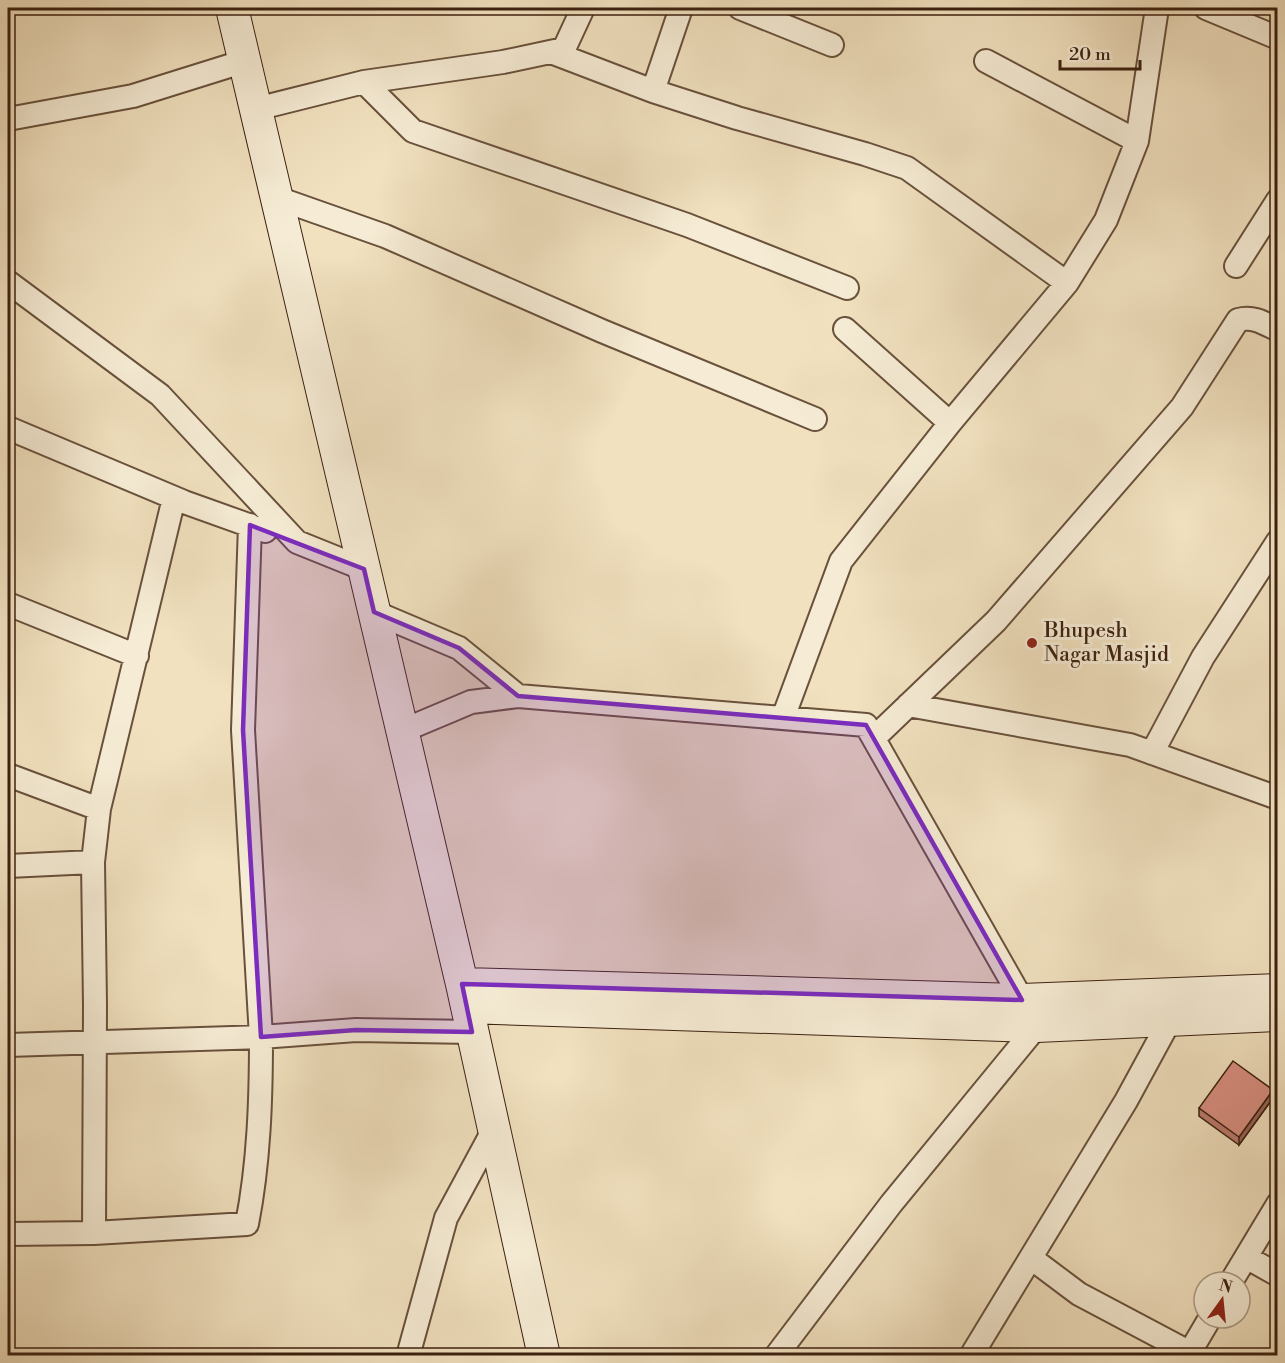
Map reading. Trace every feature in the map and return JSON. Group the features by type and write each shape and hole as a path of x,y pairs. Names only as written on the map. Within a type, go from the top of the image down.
{"street":[{"path":"232,8 467,1007 544,1356"},
{"path":"256,109 364,82 503,62 564,50 583,8"},
{"path":"653,91 681,8"},
{"path":"740,8 775,14 832,45"},
{"path":"783,718 841,561 950,423 1067,283 1106,220 1137,141 1157,8"},
{"path":"1206,8 1278,38"},
{"path":"552,52 653,91 907,168 1067,283"},
{"path":"8,118 134,96 245,61"},
{"path":"986,62 1137,141"},
{"path":"364,82 413,131 687,225 847,288"},
{"path":"277,198 385,236 602,331 816,419"},
{"path":"1236,266 1278,200"},
{"path":"8,282 160,396 297,542"},
{"path":"874,738 996,621 1182,407 1238,320 1248,318 1258,320 1278,330"},
{"path":"845,329 950,423"},
{"path":"8,428 174,498 297,542 364,569"},
{"path":"94,1233 93,862 99,809 174,498"},
{"path":"8,1234 94,1233 247,1224 255,1184 261,1104 261,1037 243,730 250,525"},
{"path":"1152,753 1203,657 1278,541"},
{"path":"8,604 137,656"},
{"path":"374,612 459,648 518,696"},
{"path":"402,731 471,702 518,696 866,725 1029,1013"},
{"path":"908,705 1130,745 1278,798"},
{"path":"8,775 99,809"},
{"path":"8,866 93,862"},
{"path":"776,1356 891,1204 1029,1013 1278,990"},
{"path":"8,1045 261,1037 357,1030 467,1007 1029,1013 1170,1020 1278,1015"},
{"path":"971,1356 1126,1101 1170,1020"},
{"path":"408,1356 446,1218 494,1129"},
{"path":"1238,1270 1278,1204"},
{"path":"1246,1257 1278,1275"},
{"path":"1031,1258 1079,1294 1193,1354 1204,1330"}],"highlighted area":[{"path":"250,525 364,569 374,612 459,648 518,696 866,725 1022,1000 462,984 472,1032 356,1030 261,1037 243,730"}],"building":[{"path":"1233,1061 1273,1090 1239,1137 1199,1108"}],"place":[{"name":"Bhupesh Nagar Masjid","path":"1032,643"}]}
